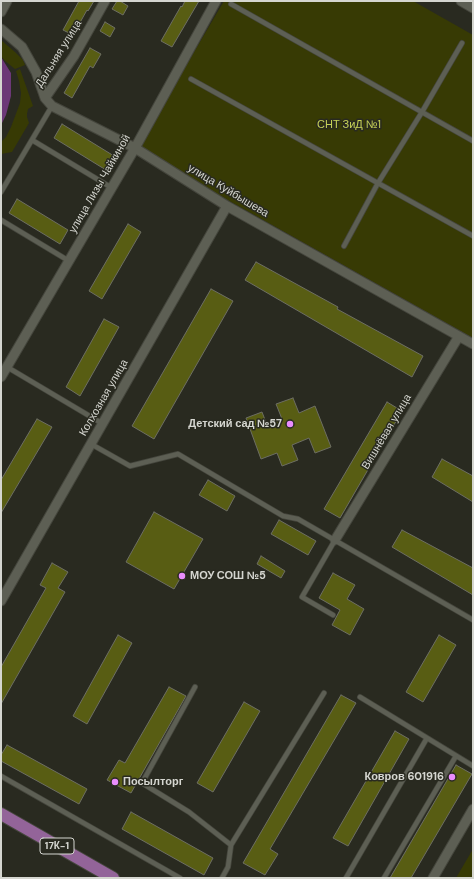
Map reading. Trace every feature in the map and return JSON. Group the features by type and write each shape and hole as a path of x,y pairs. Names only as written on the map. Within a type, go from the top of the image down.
{"main road":[{"name":"17К-1","path":"1,814 113,878"}],"street":[{"path":"1,12 7,1"},
{"name":"Дальняя улица","path":"45,98 74,56 105,1"},
{"name":"улица Лизы Чайкиной","path":"1,377 112,188 216,1"},
{"path":"461,1 473,8"},
{"name":"улица Куйбышева","path":"1,29 22,47 36,72 45,98 52,106 134,148 227,206 473,344"},
{"name":"Колхозная улица","path":"1,601 227,206"},
{"name":"Вишнёвая улица","path":"335,540 459,336"},
{"path":"433,878 473,809"}],"lane":[{"path":"231,4 473,141"},
{"path":"344,246 378,183 422,112 462,43"},
{"path":"191,78 473,236"},
{"path":"1,192 52,106"},
{"path":"32,140 112,188"},
{"path":"1,220 69,261"},
{"path":"7,367 103,424"},
{"path":"91,444 130,466 178,454 283,516 298,519 473,620"},
{"path":"332,615 302,598 335,540"},
{"path":"195,687 142,783 189,812 231,845"},
{"path":"222,878 228,867 231,845 324,693"},
{"path":"360,696 473,766"},
{"path":"346,878 427,738"},
{"path":"384,878 456,756"},
{"path":"1,776 180,878"}],"green space":[{"name":"СНТ ЗиД №1","path":"224,1 413,1 473,35 473,338 137,149"},
{"path":"1,40 23,60 25,65 15,69 5,61 1,56"},
{"path":"20,69 33,106 28,109 27,117 29,123 12,152 1,154 1,142 6,137 11,127 20,103 21,93 16,71"},
{"path":"473,849 473,878 456,878"}],"shaded area":[{"path":"1,57 11,73 11,96 6,115 1,125"}],"building":[{"path":"79,1 94,1 88,11 87,10 73,35 63,30"},
{"path":"117,1 120,1 128,6 123,15 112,9"},
{"path":"185,1 199,1 172,47 161,41"},
{"path":"105,22 115,28 110,37 100,31"},
{"path":"90,48 101,54 93,68 90,66 72,98 64,93"},
{"path":"62,124 114,156 106,170 54,138"},
{"path":"17,199 68,230 60,244 9,213"},
{"path":"128,224 141,232 102,299 89,291"},
{"path":"256,262 338,307 337,309 423,356 412,377 245,280"},
{"path":"211,289 233,301 154,439 132,426"},
{"path":"104,319 119,327 80,396 66,387"},
{"path":"293,398 299,413 315,406 331,447 315,453 309,438 292,445 298,460 282,466 277,453 261,459 246,418 262,412 267,425 282,419 276,404"},
{"path":"387,402 402,411 340,518 324,509"},
{"path":"37,419 52,427 1,513 1,480"},
{"path":"442,459 473,476 473,502 432,477"},
{"path":"208,480 235,496 227,511 199,495"},
{"path":"154,512 203,539 174,589 126,562"},
{"path":"279,520 316,541 308,555 271,534"},
{"path":"402,530 473,568 473,595 392,547"},
{"path":"261,556 285,571 281,578 257,564"},
{"path":"52,563 68,572 58,588 65,592 1,704 1,667 46,588 40,585"},
{"path":"333,573 355,585 347,599 364,609 350,635 332,625 340,610 319,598"},
{"path":"118,635 132,643 87,724 73,716"},
{"path":"439,635 456,645 423,702 406,692"},
{"path":"169,687 186,696 131,793 107,780 119,760 125,763"},
{"path":"341,695 356,703 270,849 278,854 265,875 243,863"},
{"path":"244,702 260,711 213,792 197,783"},
{"path":"395,731 409,739 348,846 333,838"},
{"path":"7,745 87,789 79,804 1,761 1,755"},
{"path":"456,765 472,774 411,878 390,878"},
{"path":"131,812 213,858 204,875 122,829"}],"place":[{"name":"Детский сад №57","path":"290,424"},
{"name":"МОУ СОШ №5","path":"182,576"},
{"name":"Ковров 601916","path":"452,777"},
{"name":"Посылторг","path":"115,782"}]}
